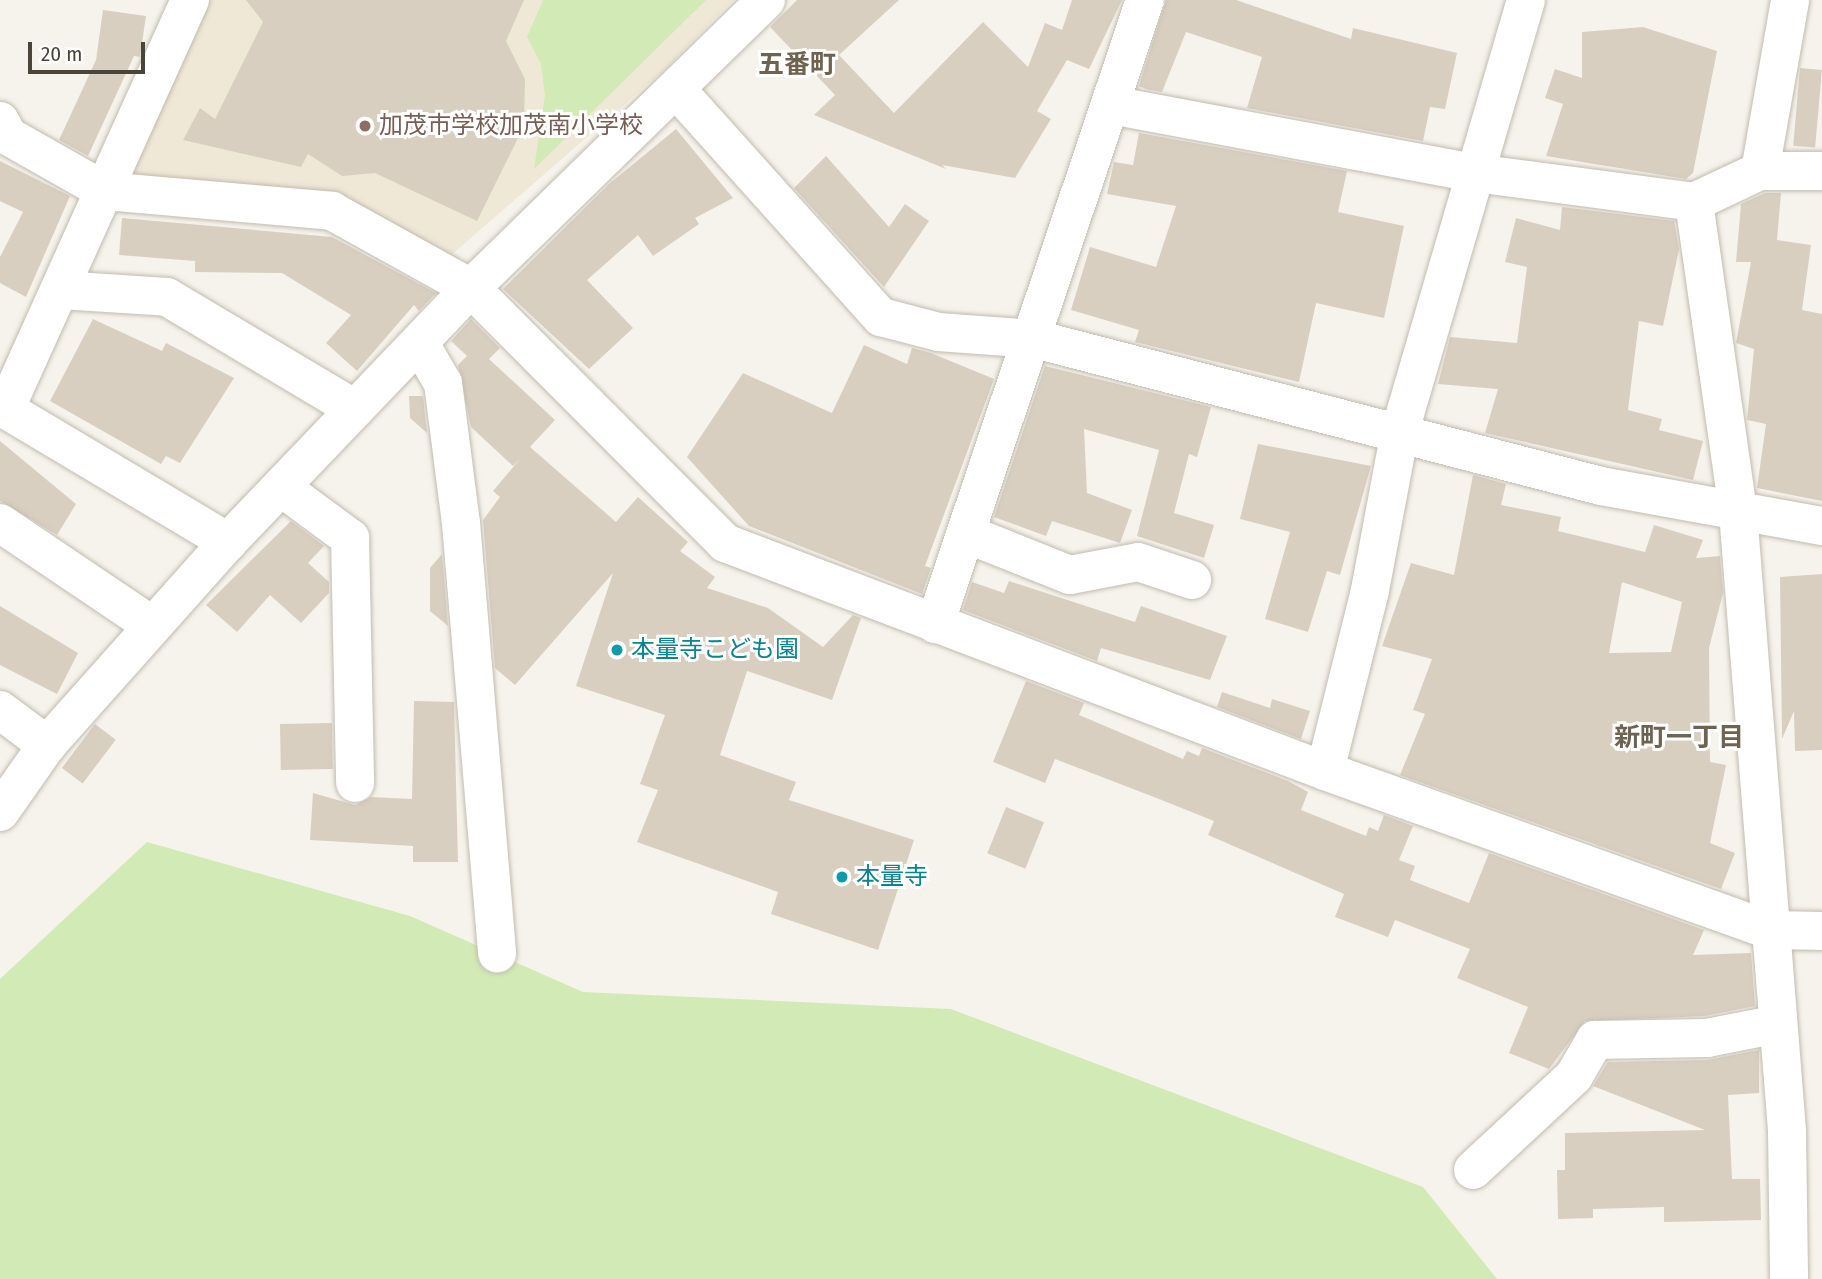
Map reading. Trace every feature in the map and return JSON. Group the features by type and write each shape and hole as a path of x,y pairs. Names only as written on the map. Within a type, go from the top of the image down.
{"street":[{"path":"190,0 5,409 228,541"},
{"path":"0,812 47,745 228,541 471,288 677,90 766,0"},
{"path":"935,624 1035,340 1145,0"},
{"path":"1325,771 1370,590 1401,431 1525,0"},
{"path":"1760,171 1790,0"},
{"path":"677,90 881,317 938,332 1035,340 1401,431 1601,486 1822,526"},
{"path":"1111,105 1475,173 1694,202 1760,171 1822,171"},
{"path":"3,133 105,191 332,211 471,288 725,544 1325,771 1770,930 1822,931"},
{"path":"1694,202 1738,512 1778,1024 1788,1279"},
{"path":"60,290 167,297 355,409"},
{"path":"419,344 443,383 458,498 496,953"},
{"path":"281,487 350,538 355,783"},
{"path":"0,523 152,625"},
{"path":"967,534 1070,575 1138,562 1192,580"},
{"path":"0,710 47,745"},
{"path":"1473,1170 1574,1076 1595,1040 1707,1038 1778,1024"}],"shaded area":[{"name":"加茂市学校加茂南小学校","path":"184,0 733,0 663,71 434,270 352,220 112,177"}],"green space":[{"path":"543,0 706,0 534,169 545,95 541,64 527,37"},
{"path":"147,842 410,916 583,992 951,1009 1423,1187 1497,1279 0,1279 0,979"}],"building":[{"path":"246,0 524,0 506,41 525,79 524,126 477,221 375,173 342,176 308,154 301,167 183,140 200,108 215,119 263,22"},
{"path":"797,0 899,0 839,55 894,113 983,22 1028,67 1045,23 1062,30 1072,0 1122,0 1089,69 1067,60 1037,111 1051,119 1015,178 942,165 946,169 814,115 835,95 770,27"},
{"path":"1166,0 1236,0 1351,39 1353,28 1457,53 1445,109 1430,107 1423,141 1247,108 1262,57 1186,32 1162,92 1146,89 1139,86"},
{"path":"103,10 146,16 140,57 134,56 88,156 59,140 96,60"},
{"path":"1643,27 1717,51 1693,173 1686,179 1546,156 1563,104 1545,98 1555,69 1582,78 1582,32"},
{"path":"1800,68 1822,70 1815,148 1793,146"},
{"path":"676,129 733,198 695,218 699,224 653,256 638,235 587,280 633,328 589,369 503,289 609,184"},
{"path":"1139,133 1347,171 1338,212 1404,226 1384,318 1316,303 1299,382 1135,342 1139,330 1071,310 1090,247 1156,267 1176,206 1107,194 1114,162 1133,165"},
{"path":"826,156 889,227 905,204 929,221 884,287 794,188"},
{"path":"0,161 70,196 26,297 0,283 0,257 23,212 0,201"},
{"path":"1765,193 1781,193 1777,240 1811,245 1802,310 1822,314 1822,501 1757,488 1766,424 1747,420 1754,349 1736,343 1751,262 1736,262 1741,204"},
{"path":"1562,207 1674,221 1679,249 1663,326 1639,321 1628,410 1662,419 1659,430 1703,441 1693,480 1485,433 1498,389 1438,384 1450,337 1517,343 1527,267 1505,262 1516,218 1560,230"},
{"path":"122,218 332,237 436,293 419,311 414,305 357,371 326,343 351,315 282,273 195,272 195,261 119,255"},
{"path":"93,319 162,351 166,343 234,378 180,463 166,456 161,464 50,401"},
{"path":"471,319 500,348 489,359 555,420 530,447 616,522 638,497 688,542 680,551 715,577 707,588 768,608 823,647 853,615 861,618 832,700 747,671 720,755 796,782 789,800 914,840 878,950 771,914 778,892 637,842 658,790 640,784 665,715 576,686 613,573 515,685 495,668 483,520 500,497 493,491 520,459 513,466 471,427 458,365 467,356 451,341"},
{"path":"864,345 907,364 912,348 994,379 925,566 931,568 922,594 749,526 687,457 743,373 832,413"},
{"path":"1045,366 1211,407 1197,457 1189,454 1174,513 1214,525 1204,558 1137,536 1159,450 1084,429 1087,493 1132,510 1120,543 1052,521 1046,536 994,517"},
{"path":"409,396 423,396 427,433 410,418"},
{"path":"0,441 76,504 57,535 0,501"},
{"path":"1258,444 1371,466 1340,575 1327,571 1308,632 1265,619 1290,532 1240,519"},
{"path":"1473,475 1506,484 1501,505 1561,517 1558,531 1645,552 1654,525 1703,540 1696,558 1720,556 1723,593 1709,648 1710,762 1726,765 1710,843 1735,853 1721,889 1400,775 1425,714 1413,710 1432,659 1382,646 1411,563 1454,575","holes":["1622,582 1682,602 1671,652 1609,653"]},
{"path":"291,521 324,546 308,563 329,582 329,593 301,623 270,595 237,632 206,605"},
{"path":"442,554 448,626 430,611 430,568"},
{"path":"1822,574 1822,750 1795,751 1794,711 1782,739 1780,577"},
{"path":"1009,581 1135,622 1141,606 1227,636 1210,680 1101,648 1097,661 963,610 972,582 1004,593"},
{"path":"0,606 78,653 57,694 0,665"},
{"path":"1026,681 1084,703 1079,715 1183,759 1187,751 1199,756 1202,748 1288,781 1308,792 1301,810 1366,836 1369,827 1378,831 1384,815 1413,826 1399,860 1415,866 1410,880 1469,903 1489,853 1704,930 1693,955 1751,953 1755,1006 1705,1016 1585,1021 1549,1069 1509,1053 1528,1007 1457,978 1470,949 1395,920 1388,937 1335,917 1344,894 1208,835 1214,821 1154,797 1055,759 1045,783 993,762"},
{"path":"1222,692 1270,708 1272,699 1310,711 1301,739 1217,707"},
{"path":"414,701 454,702 458,862 413,862 413,846 310,840 313,793 355,805 371,797 412,799"},
{"path":"332,723 333,769 281,770 280,724"},
{"path":"95,724 116,740 83,784 62,768"},
{"path":"1006,807 1044,822 1025,869 987,853"},
{"path":"1759,1050 1759,1093 1728,1095 1732,1179 1760,1179 1761,1220 1664,1222 1664,1207 1593,1209 1593,1218 1558,1219 1557,1170 1565,1170 1565,1133 1705,1130 1593,1086 1608,1062 1707,1060"}],"place":[{"name":"加茂市学校加茂南小学校","path":"365,126"},
{"name":"本量寺こども園","path":"617,650"},
{"name":"本量寺","path":"842,877"}],"district":[{"name":"五番町","path":"797,65"},
{"name":"新町一丁目","path":"1679,738"}]}
